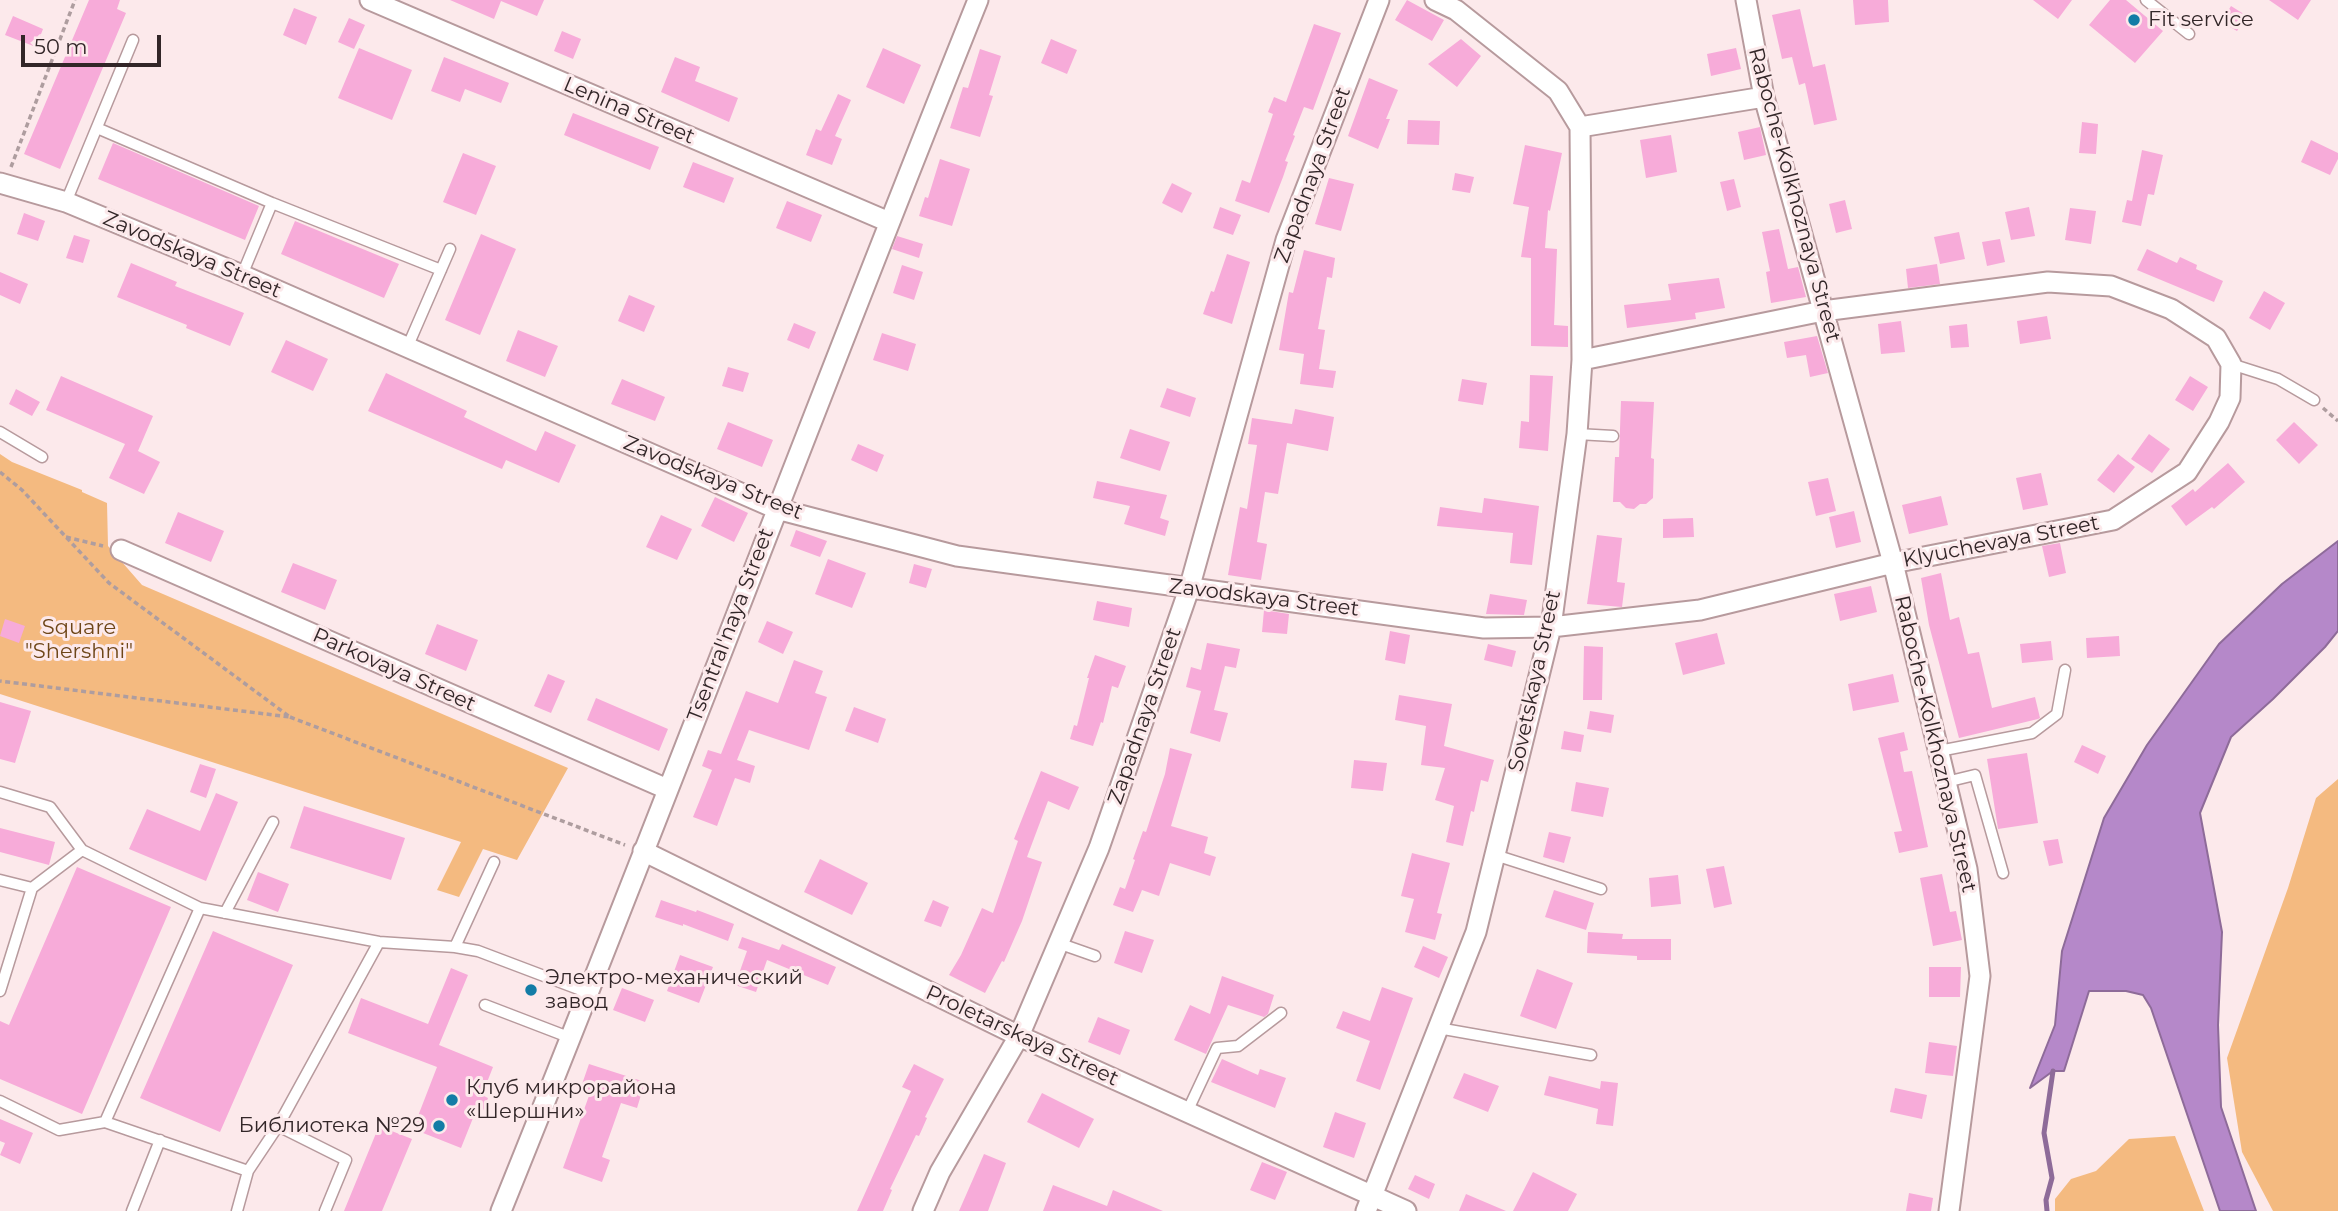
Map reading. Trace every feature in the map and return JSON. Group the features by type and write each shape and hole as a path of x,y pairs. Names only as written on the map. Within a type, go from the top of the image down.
{"street":[{"name":"Lenina Street","path":"370,0 889,222"},
{"name":"Tsentral'naya Street","path":"500,1211 571,1038 978,0"},
{"name":"Zapadnaya Street","path":"923,1211 940,1172 1019,1036 1099,848 1189,589 1286,240 1379,0"},
{"path":"1435,0 1456,10 1558,91 1580,127 1764,97"},
{"name":"Raboche-Kolkhoznaya Street","path":"1746,0 1764,97 1893,563 1967,869 1980,976 1949,1211"},
{"name":"Sovetskaya Street","path":"1369,1203 1476,932 1551,627 1577,434 1582,360 1580,127"},
{"name":"Zavodskaya Street","path":"1,188 66,202 242,275 777,509 957,556 1484,628 1551,627"},
{"path":"1582,360 1824,312 2048,282 2111,286 2171,309 2216,338 2231,364"},
{"name":"Klyuchevaya Street","path":"1551,627 1700,610 1893,563 2113,520 2186,472 2219,422 2230,398 2231,364"},
{"name":"Parkovaya Street","path":"121,550 667,789"},
{"name":"Proletarskaya Street","path":"643,851 1019,1036 1187,1112 1369,1203 1406,1211"}],"lane":[{"path":"2146,0 2189,34"},
{"path":"66,202 133,40"},
{"path":"97,128 272,203 441,270"},
{"path":"242,275 272,203"},
{"path":"407,348 450,249"},
{"path":"2231,364 2278,379 2314,400"},
{"path":"0,432 42,457"},
{"path":"1577,434 1613,436"},
{"path":"1938,751 2032,733 2057,714 2065,670"},
{"path":"1946,782 1975,775 2003,873"},
{"path":"0,792 50,807 82,849 200,908 379,942 478,951 589,992"},
{"path":"225,913 273,822"},
{"path":"0,992 32,888 82,849"},
{"path":"1495,855 1601,889"},
{"path":"455,947 494,862"},
{"path":"0,880 32,888"},
{"path":"105,1122 200,908"},
{"path":"237,1211 248,1171 278,1126 379,942"},
{"path":"1058,943 1095,956"},
{"path":"485,1005 571,1038"},
{"path":"1187,1112 1217,1048 1238,1046 1281,1013"},
{"path":"1438,1028 1591,1055"},
{"path":"0,1101 59,1130 105,1122 248,1171"},
{"path":"278,1126 346,1160 326,1211"},
{"path":"132,1211 160,1140"}],"path":[{"path":"1,188 75,0"},
{"path":"0,472 22,490 109,583 290,717"},
{"path":"64,536 121,550"},
{"path":"0,681 290,717 643,851"}],"green space":[{"name":"Square \"Shershni\"","path":"0,454 12,462 107,503 108,546 142,585 568,768 517,860 483,849 459,897 437,890 461,842 0,694"},
{"path":"2338,779 2338,1211 2273,1211 2242,1152 2227,1058 2288,888 2316,798"},
{"path":"2175,1136 2204,1211 2055,1211 2055,1199 2071,1179 2096,1171 2129,1139"}],"shaded area":[{"path":"2338,541 2338,631 2273,699 2231,737 2200,813 2222,932 2218,1025 2221,1107 2256,1211 2220,1211 2151,1008 2143,995 2126,991 2089,991 2064,1071 2053,1071 2030,1088 2055,1025 2062,951 2104,818 2147,745 2219,644 2282,584"}],"building":[{"path":"89,0 120,0 117,9 126,13 60,169 24,154"},
{"path":"450,0 544,0 537,16 501,1 494,19"},
{"path":"1407,0 1444,20 1432,41 1395,20"},
{"path":"1853,0 1888,0 1889,22 1855,25"},
{"path":"2033,0 2072,0 2058,19"},
{"path":"2110,0 2126,0 2163,31 2135,63 2089,25"},
{"path":"2269,0 2311,0 2298,20"},
{"path":"2231,6 2247,16 2237,31 2221,22"},
{"path":"294,8 317,17 306,45 283,35"},
{"path":"1800,9 1813,67 1825,64 1837,120 1814,125 1805,83 1799,85 1792,57 1782,59 1772,15"},
{"path":"13,16 43,29 36,47 5,35"},
{"path":"349,18 365,25 354,49 338,42"},
{"path":"1314,24 1341,33 1313,110 1304,107 1269,213 1235,201 1242,180 1250,183 1273,114 1268,112 1274,97 1286,102"},
{"path":"562,31 581,39 573,59 554,51"},
{"path":"1051,39 1077,50 1067,74 1041,63"},
{"path":"1461,39 1481,56 1457,87 1428,64"},
{"path":"359,48 412,70 392,120 338,98"},
{"path":"883,48 921,65 904,104 866,87"},
{"path":"1736,48 1741,69 1711,76 1707,54"},
{"path":"980,49 1001,56 989,95 993,96 980,137 950,128 963,87 968,88"},
{"path":"444,57 509,83 501,103 465,89 460,102 431,91"},
{"path":"675,57 700,67 695,81 738,98 729,122 661,92"},
{"path":"1369,78 1398,90 1378,149 1348,136"},
{"path":"838,94 851,100 835,136 842,139 832,165 806,155 816,129 821,131"},
{"path":"573,113 659,147 650,170 564,135"},
{"path":"1408,120 1440,121 1439,145 1407,144"},
{"path":"2082,122 2098,124 2096,154 2079,153"},
{"path":"1760,127 1766,155 1744,160 1738,132"},
{"path":"1671,135 1677,172 1646,178 1640,140"},
{"path":"2311,140 2338,153 2330,175 2301,162"},
{"path":"113,143 259,206 245,240 98,179"},
{"path":"1525,145 1562,153 1550,211 1548,210 1545,248 1557,249 1554,325 1568,326 1568,347 1531,346 1531,258 1521,257 1529,207 1513,204"},
{"path":"2142,150 2163,155 2154,195 2148,194 2141,226 2122,222 2127,200 2132,201"},
{"path":"463,153 496,166 476,215 443,202"},
{"path":"940,159 970,169 952,226 919,216 925,197 928,198"},
{"path":"693,162 734,178 724,203 683,187"},
{"path":"1455,173 1474,177 1470,193 1452,190"},
{"path":"1329,178 1354,184 1341,231 1315,224"},
{"path":"1734,179 1741,207 1727,211 1720,182"},
{"path":"1172,183 1192,193 1182,213 1162,203"},
{"path":"1845,200 1852,229 1836,233 1829,204"},
{"path":"787,201 822,215 811,242 776,228"},
{"path":"1220,207 1241,215 1233,235 1213,228"},
{"path":"2029,207 2035,236 2011,240 2005,212"},
{"path":"2070,208 2096,211 2091,244 2065,240"},
{"path":"24,213 45,221 38,241 17,234"},
{"path":"295,221 399,264 384,298 281,254"},
{"path":"1779,229 1788,269 1798,267 1806,297 1771,303 1766,272 1770,271 1762,232"},
{"path":"1959,232 1965,259 1940,264 1934,237"},
{"path":"481,234 516,249 480,335 445,320"},
{"path":"74,235 90,240 83,263 66,258"},
{"path":"897,236 923,244 919,258 892,249"},
{"path":"2000,239 2005,262 1987,266 1982,242"},
{"path":"2147,249 2177,263 2180,257 2197,265 2196,269 2223,281 2214,302 2137,270"},
{"path":"1304,250 1335,258 1332,278 1327,277 1318,329 1325,330 1319,369 1336,371 1333,388 1300,384 1304,354 1279,350 1289,292 1293,293"},
{"path":"1227,254 1250,262 1232,324 1203,314"},
{"path":"131,263 177,282 175,286 244,313 230,346 186,328 187,325 117,297"},
{"path":"1937,264 1940,284 1908,288 1906,269"},
{"path":"902,265 923,272 914,300 893,293"},
{"path":"0,272 28,284 20,304 0,295"},
{"path":"1719,278 1725,308 1695,313 1696,319 1627,328 1624,305 1671,300 1668,284"},
{"path":"2264,291 2285,303 2270,330 2249,318"},
{"path":"629,295 655,306 644,332 618,321"},
{"path":"2047,316 2051,339 2020,344 2017,321"},
{"path":"1901,321 1905,352 1881,354 1878,324"},
{"path":"794,323 816,332 809,349 787,340"},
{"path":"1967,324 1969,347 1951,348 1949,326"},
{"path":"518,330 558,346 545,377 506,361"},
{"path":"882,333 916,344 908,371 873,360"},
{"path":"1817,336 1828,373 1810,377 1806,355 1787,358 1784,342"},
{"path":"286,340 328,359 313,391 271,372"},
{"path":"728,367 749,373 743,392 722,386"},
{"path":"386,373 467,411 464,417 536,451 545,431 576,445 559,483 506,460 502,469 368,411"},
{"path":"1530,375 1553,376 1548,451 1519,448 1521,421 1529,422"},
{"path":"61,376 153,416 138,451 160,462 144,494 109,478 125,444 46,410"},
{"path":"2190,376 2208,387 2193,411 2175,400"},
{"path":"622,379 665,397 655,421 611,404"},
{"path":"1462,379 1487,383 1483,405 1458,401"},
{"path":"1167,388 1196,398 1190,417 1160,407"},
{"path":"16,389 40,402 32,416 9,404"},
{"path":"1621,401 1654,402 1651,458 1654,459 1653,498 1634,509 1626,508 1620,502 1613,502 1615,457 1619,457"},
{"path":"1295,409 1334,417 1328,451 1287,443 1278,494 1265,492 1257,542 1267,544 1261,580 1228,575 1240,507 1247,509 1257,445 1248,444 1252,418 1292,424"},
{"path":"728,422 773,440 762,467 717,449"},
{"path":"2294,422 2318,445 2299,464 2276,440"},
{"path":"1130,429 1170,442 1160,471 1120,458"},
{"path":"2149,434 2170,449 2152,473 2131,459"},
{"path":"858,444 884,455 877,472 851,460"},
{"path":"2118,454 2135,467 2114,493 2097,480"},
{"path":"2228,463 2245,482 2214,509 2212,507 2186,526 2171,506 2193,489 2195,492"},
{"path":"2041,473 2048,505 2023,510 2016,478"},
{"path":"1828,478 1836,511 1816,516 1808,482"},
{"path":"1097,481 1167,495 1160,518 1169,521 1165,536 1124,524 1130,506 1093,498"},
{"path":"1941,496 1948,525 1909,534 1902,505"},
{"path":"715,497 748,513 734,542 701,526"},
{"path":"1484,498 1539,506 1532,565 1510,563 1513,533 1437,526 1440,507 1482,513"},
{"path":"1854,511 1861,542 1836,548 1829,517"},
{"path":"178,512 224,531 211,562 165,543"},
{"path":"661,515 692,529 677,560 646,547"},
{"path":"1693,518 1694,537 1663,538 1663,519"},
{"path":"796,530 827,541 820,557 790,546"},
{"path":"1597,535 1622,538 1617,582 1625,583 1622,607 1587,604"},
{"path":"2060,543 2066,573 2049,577 2042,546"},
{"path":"828,559 866,573 852,608 815,594"},
{"path":"293,563 337,580 325,610 281,592"},
{"path":"914,564 932,569 926,588 909,583"},
{"path":"1941,573 1950,620 1959,617 1968,654 1979,652 1992,708 2035,697 2040,718 1959,738 1929,625 1921,578"},
{"path":"1871,586 1877,612 1840,621 1834,594"},
{"path":"1490,594 1527,600 1524,615 1486,614"},
{"path":"1097,601 1132,608 1129,627 1093,620"},
{"path":"1264,610 1289,614 1287,634 1262,632"},
{"path":"5,619 25,626 19,643 0,636"},
{"path":"767,621 793,632 783,654 758,642"},
{"path":"437,624 478,640 466,671 425,654"},
{"path":"1390,631 1410,635 1405,664 1385,660"},
{"path":"1717,633 1725,664 1683,675 1675,643"},
{"path":"2119,636 2120,656 2087,658 2086,638"},
{"path":"2051,641 2053,660 2022,663 2020,644"},
{"path":"1207,643 1240,649 1236,668 1225,666 1214,710 1228,713 1220,742 1190,733 1201,691 1186,687 1191,667 1201,670"},
{"path":"1488,644 1516,651 1512,667 1484,660"},
{"path":"1584,646 1603,647 1602,700 1583,700"},
{"path":"1095,655 1126,666 1118,688 1112,686 1103,723 1101,722 1093,746 1070,739 1074,725 1077,726 1087,678"},
{"path":"794,660 823,671 815,693 827,697 809,750 749,730 737,760 755,766 750,783 735,778 717,826 693,817 712,770 702,766 708,750 721,754 746,691 778,703"},
{"path":"548,674 565,681 551,713 534,706"},
{"path":"1893,674 1899,702 1853,711 1848,684"},
{"path":"1399,695 1452,704 1444,746 1494,760 1488,782 1481,780 1463,846 1446,842 1454,806 1435,800 1445,768 1421,765 1426,726 1395,720"},
{"path":"596,698 668,729 659,751 587,720"},
{"path":"0,702 31,711 15,763 0,759"},
{"path":"854,707 886,719 878,743 845,731"},
{"path":"1590,711 1614,715 1611,733 1587,729"},
{"path":"1564,731 1584,735 1581,752 1561,749"},
{"path":"1904,732 1908,750 1900,752 1904,772 1912,771 1928,847 1899,853 1894,832 1902,831 1878,738"},
{"path":"2082,745 2106,756 2098,774 2074,762"},
{"path":"1170,748 1192,754 1171,826 1208,837 1204,853 1216,857 1210,876 1170,863 1159,896 1142,890 1133,912 1113,905 1120,887 1125,889 1143,831 1146,832 1165,774"},
{"path":"2027,753 2038,823 1998,829 1987,759"},
{"path":"1354,760 1387,763 1383,791 1351,788"},
{"path":"200,764 216,769 206,798 190,792"},
{"path":"1041,771 1079,787 1069,810 1048,801 1027,857 1042,862 1022,921 1004,962 1002,961 985,993 949,975 982,908 993,913 1018,841 1014,839"},
{"path":"1576,782 1609,788 1603,817 1571,811"},
{"path":"216,793 238,802 206,881 129,849 147,809 200,831"},
{"path":"304,806 405,838 391,880 290,848"},
{"path":"0,828 55,842 49,865 0,852"},
{"path":"1549,832 1571,837 1564,863 1543,857"},
{"path":"2058,839 2063,863 2049,866 2043,841"},
{"path":"1412,853 1450,863 1437,913 1442,914 1435,940 1405,932 1414,899 1401,896"},
{"path":"820,859 868,883 852,915 804,892"},
{"path":"1724,866 1732,904 1714,908 1706,869"},
{"path":"77,867 171,907 82,1114 0,1079 0,1021 9,1025"},
{"path":"258,872 289,884 278,912 247,900"},
{"path":"1942,874 1950,912 1956,911 1962,940 1933,946 1920,878"},
{"path":"1678,875 1681,904 1651,907 1649,878"},
{"path":"1554,890 1594,903 1586,930 1545,917"},
{"path":"661,900 734,924 728,941 655,917"},
{"path":"933,900 949,907 941,927 924,921"},
{"path":"213,931 293,965 220,1132 140,1098"},
{"path":"1125,931 1154,940 1142,973 1114,963"},
{"path":"1588,932 1623,934 1622,939 1671,939 1671,960 1637,960 1637,956 1587,953"},
{"path":"742,937 779,950 782,944 836,967 828,985 767,960 756,992 735,985 747,951 738,948"},
{"path":"1423,946 1448,957 1439,978 1414,967"},
{"path":"680,955 713,967 699,1003 667,991"},
{"path":"1929,967 1961,967 1960,997 1929,997"},
{"path":"451,968 468,975 439,1045 493,1067 482,1095 488,1098 479,1121 473,1118 461,1148 413,1129 437,1067 348,1033 361,998 428,1024"},
{"path":"1537,969 1573,983 1556,1029 1520,1016"},
{"path":"1222,976 1274,995 1268,1014 1264,1017 1228,1005 1206,1054 1174,1040 1190,1005 1210,1014"},
{"path":"1382,987 1413,998 1380,1090 1356,1081 1370,1041 1336,1028 1343,1011 1370,1021"},
{"path":"622,988 654,1000 645,1022 613,1010"},
{"path":"1098,1017 1130,1030 1120,1055 1088,1042"},
{"path":"1929,1042 1957,1046 1953,1076 1925,1073"},
{"path":"1222,1059 1258,1075 1260,1069 1286,1078 1275,1108 1211,1082"},
{"path":"589,1064 645,1082 637,1108 621,1103 602,1157 610,1160 602,1182 563,1168 590,1093 580,1090"},
{"path":"914,1064 944,1079 925,1117 927,1118 919,1136 916,1135 890,1189 892,1190 883,1211 857,1211 911,1091 902,1087"},
{"path":"1464,1073 1499,1086 1488,1112 1453,1098"},
{"path":"1549,1076 1600,1089 1601,1081 1618,1083 1613,1126 1596,1124 1598,1109 1544,1095"},
{"path":"1895,1088 1927,1095 1922,1119 1890,1112"},
{"path":"1042,1093 1094,1119 1079,1148 1027,1122"},
{"path":"1335,1112 1366,1123 1354,1158 1323,1147"},
{"path":"0,1119 33,1133 20,1164 0,1155 5,1143 0,1141"},
{"path":"379,1126 412,1139 382,1211 344,1211"},
{"path":"984,1154 1006,1163 988,1211 959,1211"},
{"path":"1262,1162 1287,1172 1275,1200 1250,1190"},
{"path":"1533,1172 1577,1194 1568,1211 1513,1211"},
{"path":"1415,1175 1435,1184 1429,1199 1408,1189"},
{"path":"1053,1185 1107,1206 1113,1190 1163,1211 1043,1211"},
{"path":"1909,1193 1933,1198 1931,1211 1906,1211"},
{"path":"1466,1194 1506,1211 1459,1211"}],"waterway":[{"path":"2047,1211 2046,1200 2052,1178 2044,1133 2053,1071"}],"place":[{"name":"Fit service","path":"2134,20"},
{"name":"Электро-механический завод","path":"531,990"},
{"name":"Клуб микрорайона «Шершни»","path":"452,1100"},
{"name":"Библиотека №29","path":"439,1126"}]}
